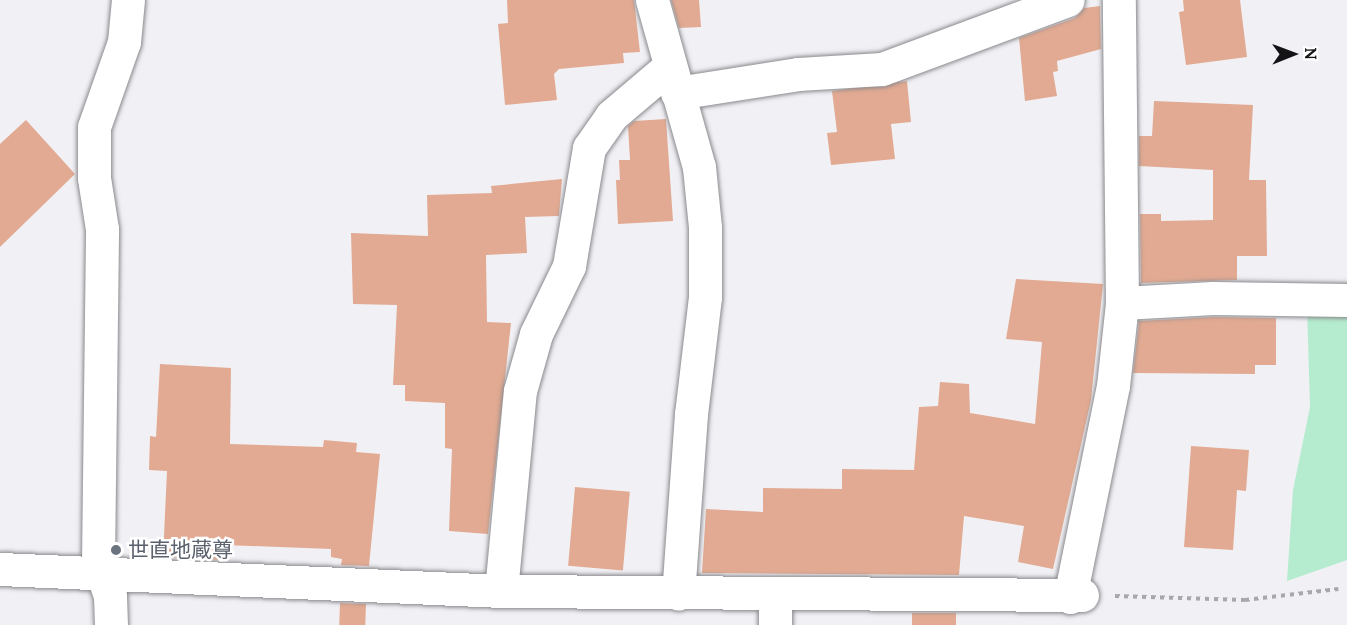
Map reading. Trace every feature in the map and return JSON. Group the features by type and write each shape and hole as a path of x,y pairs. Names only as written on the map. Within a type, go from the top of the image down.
{"street":[{"path":"111,625 103,577 98,562 102,229 94,178 94,127 124,42 128,0"},
{"path":"652,0 699,167 705,227 705,297 691,414 678,594"},
{"path":"501,591 520,391 536,334 569,266 589,148 611,116 673,80 882,69 1068,0"},
{"path":"0,569 103,577 501,591 678,594 775,610 1076,596 1113,386 1122,303 1119,0"},
{"path":"1122,303 1213,298 1347,300"}],"path":[{"path":"1076,596 1245,600 1338,590"}],"green space":[{"path":"1307,307 1347,308 1347,560 1287,581 1293,490 1310,407"}],"building":[{"path":"507,0 634,0 640,52 623,53 624,63 559,69 554,74 557,100 505,105 498,24 508,23"},
{"path":"671,0 699,0 701,27 679,28"},
{"path":"1183,0 1240,0 1247,57 1186,65 1179,12 1184,11"},
{"path":"1100,6 1101,49 1057,61 1058,71 1053,72 1057,96 1025,101 1019,38 1075,18 1084,8"},
{"path":"907,81 911,122 891,124 895,159 831,165 827,133 837,132 832,91"},
{"path":"1154,101 1253,105 1249,180 1266,180 1267,256 1237,256 1237,280 1141,283 1140,214 1161,214 1161,221 1213,220 1213,170 1139,166 1139,136 1152,136"},
{"path":"666,119 673,221 618,224 616,180 620,180 619,160 630,160 628,126 634,121"},
{"path":"26,120 75,174 0,247 0,144"},
{"path":"562,179 559,216 525,217 527,253 486,255 487,322 511,323 488,534 449,531 452,449 445,448 445,403 405,401 405,385 393,385 397,305 353,304 351,233 428,236 427,195 492,193 491,186"},
{"path":"1016,279 1103,284 1091,400 1053,569 1018,562 1024,526 964,516 959,575 702,573 706,509 763,512 763,488 842,489 842,469 914,470 919,407 938,406 940,382 969,384 970,413 1035,424 1042,342 1006,339"},
{"path":"1213,317 1276,318 1276,365 1255,365 1255,374 1133,373 1139,321"},
{"path":"160,364 231,368 230,444 323,447 324,440 357,443 356,452 380,454 369,566 341,565 342,559 331,557 331,549 225,545 224,560 163,557 167,471 149,470 150,436 156,437"},
{"path":"1191,446 1249,450 1246,491 1237,490 1233,550 1184,547"},
{"path":"575,487 630,492 623,570 568,566"},
{"path":"340,603 366,604 365,625 339,625"},
{"path":"912,613 956,613 956,625 912,625"}],"place":[{"name":"世直地蔵尊","path":"116,550"}]}
